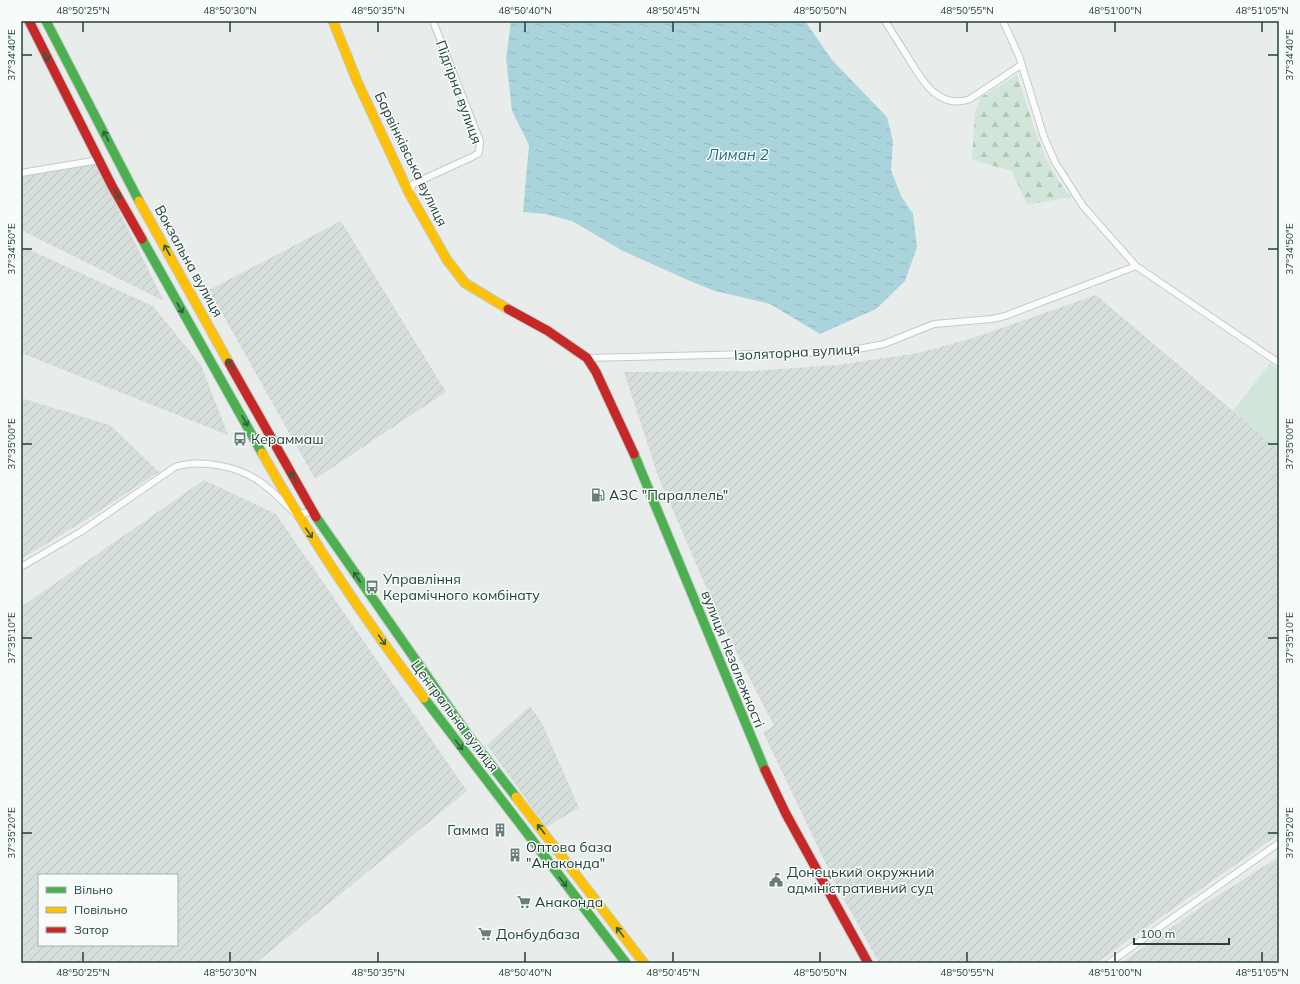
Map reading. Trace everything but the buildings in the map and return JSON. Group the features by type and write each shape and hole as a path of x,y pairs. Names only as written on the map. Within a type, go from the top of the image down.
{"street":[{"path":"21,173 99,160 29,21"},
{"name":"Вокзальна вулиця","path":"46,21 144,210 312,512"},
{"name":"Барвінківська вулиця","path":"333,21 357,81 409,193 447,260 465,283 548,331 587,358"},
{"name":"Підгірна вулиця","path":"409,193 413,184 472,157 479,153 481,147 480,141 433,21"},
{"path":"885,21 924,84 935,94 954,101 970,99 1021,65"},
{"path":"1003,21 1015,45 1044,137 1058,167 1083,206 1136,266 1279,363"},
{"name":"Центральна вулиця","path":"99,160 192,330 296,514 398,664 626,963"},
{"name":"Ізоляторна вулиця","path":"587,358 842,352 862,349 902,338 934,324 992,319 1005,316 1136,266"},
{"name":"вулиця Незалежності","path":"587,358 607,392 636,459 752,741 786,814 868,963"},
{"path":"21,567 82,531 175,467 188,463 198,463 242,472 258,480 296,514 312,512"},
{"name":"Центральна вулиця","path":"312,512 468,735 644,963"},
{"path":"1109,963 1279,843"}],"shaded area":[{"path":"94,161 164,301 21,230 21,174"},
{"path":"341,221 446,392 315,479 209,290"},
{"path":"21,246 153,306 201,365 228,435 21,353"},
{"path":"1096,295 1279,450 1279,834 1096,963 879,963 836,885 763,732 774,726 722,624 658,476 624,372 753,371 837,365 919,353 973,338"},
{"path":"21,398 110,425 159,472 84,521 21,559"},
{"path":"204,480 276,514 467,791 256,963 21,963 21,607"},
{"path":"530,706 542,723 579,808 546,827 487,745"},
{"path":"1277,858 1279,860 1279,963 1121,963 1208,902"}],"green space":[{"path":"1017,75 1038,139 1045,155 1052,170 1071,197 1027,205 1012,171 972,160 975,112 980,98"},
{"path":"1270,363 1279,370 1279,450 1233,411"}],"water":[{"name":"Лиман 2","path":"511,21 805,21 832,60 887,117 893,141 891,170 901,196 913,214 917,247 905,281 876,309 820,334 770,304 715,291 690,281 623,251 572,221 545,214 523,212 529,145 512,111 506,58"}],"traffic: fast":[{"path":"46,21 139,201"},
{"path":"142,239 262,453"},
{"path":"634,454 765,770"},
{"path":"316,517 468,735 516,797"},
{"path":"424,698 626,963"}],"traffic: slow":[{"path":"333,21 357,81 409,193 447,260 465,283 508,309"},
{"path":"139,201 229,363"},
{"path":"262,453 299,516 339,578 424,698"},
{"path":"516,797 644,963"}],"traffic: jam":[{"path":"29,21 112,186 142,239"},
{"path":"508,309 548,331 587,358 596,372 634,454"},
{"path":"229,363 316,517"},
{"path":"765,770 786,814 868,963"}],"place":[{"name":"Кераммаш","path":"240,439"},
{"name":"АЗС \"Параллель\"","path":"598,495"},
{"name":"Управління Керамічного комбінату","path":"372,587"},
{"name":"Гамма","path":"500,830"},
{"name":"Оптова база \"Анаконда\"","path":"515,855"},
{"name":"Донецький окружний адміністративний суд","path":"776,880"},
{"name":"Анаконда","path":"524,902"},
{"name":"Донбудбаза","path":"485,934"}]}
